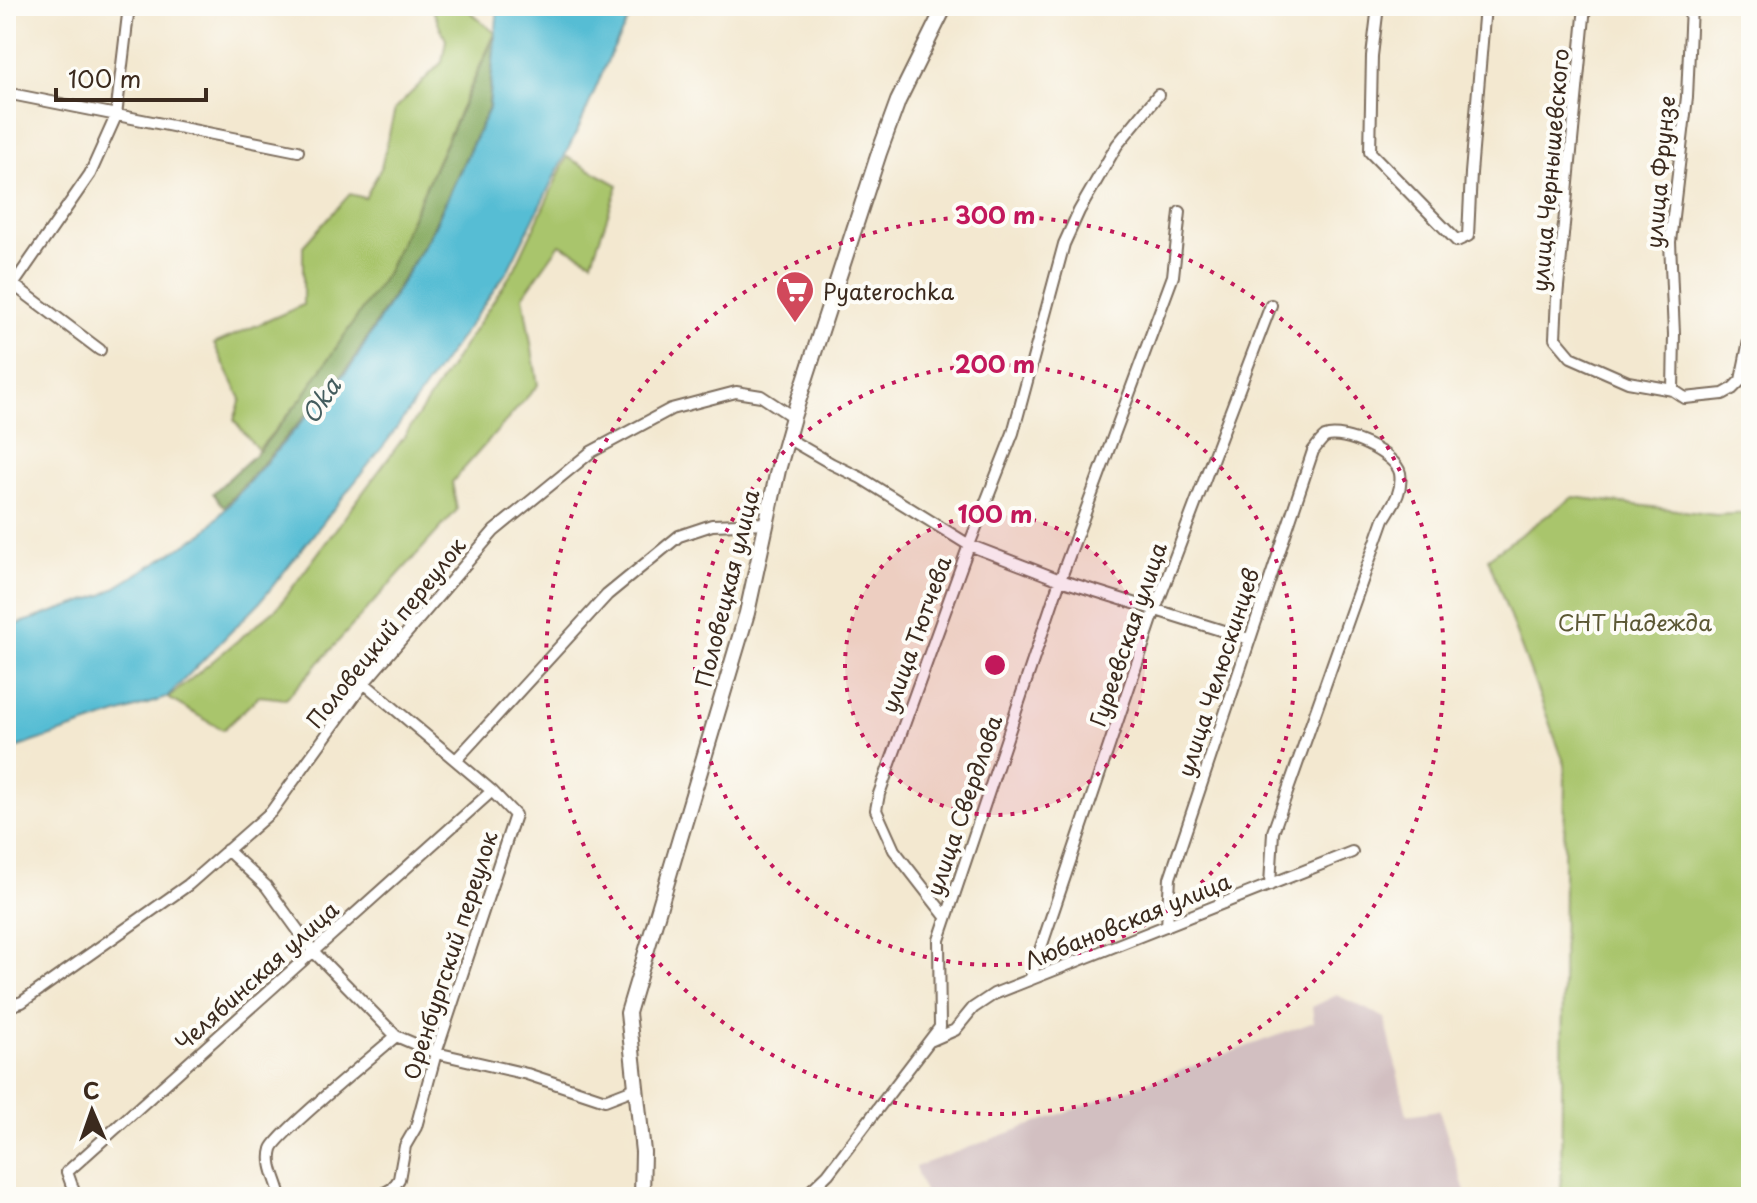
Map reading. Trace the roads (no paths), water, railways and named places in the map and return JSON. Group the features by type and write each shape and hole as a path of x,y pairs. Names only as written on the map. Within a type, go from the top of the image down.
{"street":[{"path":"100,350 8,286 90,174 116,116 129,6"},
{"name":"Половецкая улица","path":"642,1197 643,1152 628,1013 747,613 793,417 898,101 945,6"},
{"path":"1378,6 1372,56 1370,152 1457,241 1468,236 1485,6"},
{"name":"улица Чернышевского","path":"1585,6 1555,338 1571,357 1599,370 1628,382 1673,390"},
{"name":"улица Фрунзе","path":"1673,390 1670,242 1687,97 1691,6"},
{"path":"6,93 298,151"},
{"name":"улица Тютчева","path":"946,917 894,850 876,810 879,794 1013,433 1064,244 1117,145 1158,95"},
{"name":"улица Свердлова","path":"804,1197 828,1174 940,1027 939,940 1060,580 1173,276 1180,212"},
{"name":"Гуреевская улица","path":"1030,980 1155,610 1271,305"},
{"path":"1673,390 1685,398 1723,394 1732,389 1741,380 1751,331"},
{"name":"Половецкий переулок","path":"6,1007 22,1002 188,885 271,812 364,683 494,531 591,452 671,409 736,392 761,396 793,417"},
{"name":"улица Челюскинцев","path":"1167,926 1170,878 1313,451 1324,438 1339,435 1369,445 1390,459 1400,470 1399,493 1384,519 1273,832 1270,885"},
{"path":"787,438 861,478 969,545 1060,580 1249,639"},
{"path":"456,760 607,595 679,536 712,525 767,523"},
{"name":"Оренбургский переулок","path":"364,683 492,791 515,815 436,1053 416,1127 405,1146 399,1179 393,1188 377,1197"},
{"name":"Челябинская улица","path":"76,1197 67,1172 492,791"},
{"path":"227,850 266,886 313,951 396,1036 436,1053 527,1074 605,1100 636,1088"},
{"name":"Любановская улица","path":"929,1042 955,1030 973,1008 994,994 1352,852"},
{"path":"281,1197 270,1165 272,1146 396,1036"}],"water":[{"path":"498,6 636,6 508,270 388,440 260,602 166,698 6,751 6,628 103,595 204,533 353,364 431,234 489,109"}],"place":[{"name":"Pyaterochka","path":"795,324"}],"water label":[{"name":"Oka","path":"320,400"}],"park label":[{"name":"СНТ Надежда","path":"1635,621"}]}
